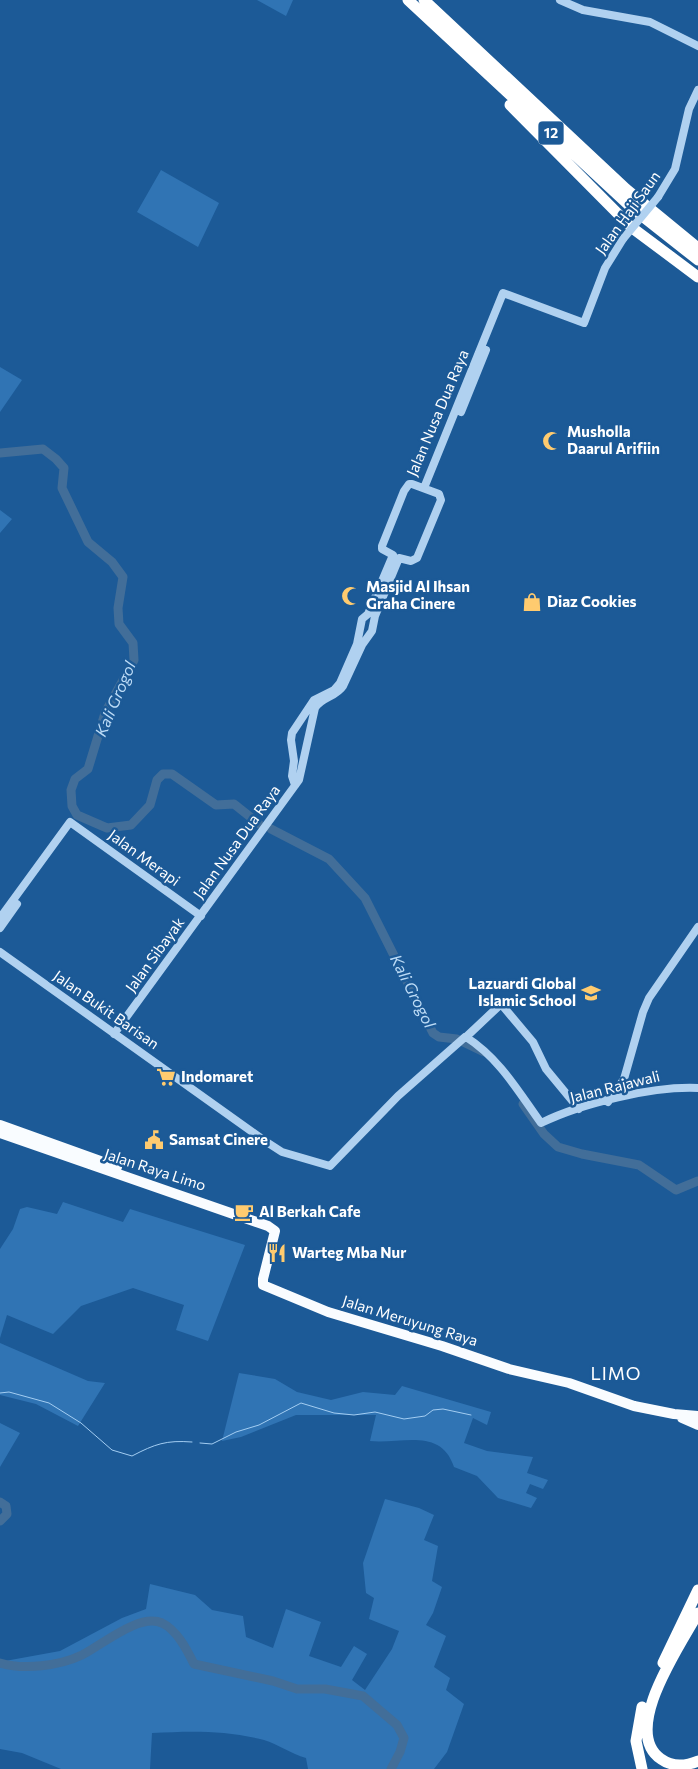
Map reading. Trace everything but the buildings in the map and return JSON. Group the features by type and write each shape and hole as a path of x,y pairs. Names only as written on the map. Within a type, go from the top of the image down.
{"highway":[{"name":"12","path":"408,0 632,208 698,260"},
{"name":"12","path":"424,0 656,215 698,248"},
{"path":"468,55 499,93 631,227 698,277"},
{"path":"656,215 698,239"},
{"path":"642,1769 636,1740 641,1712 698,1590"},
{"path":"698,1613 659,1685 646,1720 648,1742 654,1753 662,1760 681,1765 698,1761"}],"main road":[{"name":"Jalan Raya Limo","path":"0,1125 122,1172"},
{"name":"Jalan Raya Limo","path":"0,1133 201,1197 207,1204"},
{"name":"Jalan Meruyung Raya","path":"207,1204 275,1231 263,1285 328,1312 527,1374 569,1383 634,1406 674,1414 698,1416"},
{"name":"Jalan Meruyung Raya","path":"674,1414 698,1425"}],"street":[{"path":"560,0 583,10 650,22 698,46"},
{"name":"Jalan Haji Saun","path":"505,293 584,323 605,268 623,238 658,197 675,169 689,109 698,90"},
{"name":"Jalan Nusa Dua Raya","path":"427,489 505,293"},
{"name":"Jalan Nusa Dua Raya","path":"412,484 427,489 439,494 441,500 417,558 411,561 382,549 407,486 412,484"},
{"name":"Jalan Nusa Dua Raya","path":"295,785 292,776 294,762 290,740 292,733 314,700 334,690 340,683 360,644 372,632 371,615 396,556"},
{"name":"Jalan Nusa Dua Raya","path":"201,916 295,785 302,768 315,708 319,702 339,692 360,644 360,625 364,616 371,615"},
{"path":"0,918 72,824"},
{"path":"0,928 72,824"},
{"name":"Jalan Merapi","path":"72,824 201,916"},
{"name":"Jalan Sibayak","path":"114,1034 201,916"},
{"path":"608,1102 624,1079 643,1012 649,998 698,927"},
{"name":"Jalan Bukit Barisan","path":"0,952 276,1148 330,1166 398,1096 462,1040"},
{"path":"462,1040 501,1004 533,1042 546,1069 579,1109"},
{"name":"Jalan Rajawali","path":"462,1040 490,1054 509,1076 541,1123 579,1109 628,1096 669,1087 698,1088"},
{"path":"624,1079 628,1096"}],"shaded area":[{"path":"257,0 293,0 286,16"},
{"path":"161,170 219,203 198,247 137,212"},
{"path":"0,367 22,380 0,412"},
{"path":"0,510 12,519 0,533"},
{"path":"63,1202 123,1222 130,1209 245,1245 208,1341 176,1330 184,1305 133,1288 81,1306 53,1334 7,1315 0,1338 0,1249 13,1229 20,1209 27,1207 57,1214"},
{"path":"0,1343 88,1381 105,1383 78,1426 36,1404 0,1395"},
{"path":"239,1373 275,1379 297,1392 331,1400 363,1392 395,1395 402,1386 491,1412 487,1425 473,1418 464,1443 487,1451 533,1457 527,1473 548,1480 543,1489 530,1484 526,1493 537,1498 531,1508 498,1498 477,1476 454,1467 448,1455 440,1446 419,1440 370,1441 376,1415 296,1415 241,1437 222,1441"},
{"path":"0,1423 20,1433 0,1467"},
{"path":"385,1499 419,1508 434,1515 424,1540 438,1546 432,1581 442,1587 433,1613 426,1625 446,1636 434,1667 450,1678 446,1690 464,1704 447,1752 434,1769 308,1769 306,1758 264,1740 236,1734 208,1732 152,1733 150,1769 61,1769 22,1753 0,1749 0,1659 5,1661 60,1651 122,1618 146,1609 150,1584 195,1595 212,1610 243,1616 246,1637 273,1648 286,1609 321,1622 309,1656 341,1667 354,1646 367,1654 352,1680 365,1690 392,1649 399,1631 369,1619 374,1598 366,1593 363,1563"}],"waterway":[{"name":"Kali Grogol","path":"0,453 43,449 56,459 64,468 62,488 88,542 112,562 123,577 118,608 119,624 133,643 134,660 105,713 88,769 75,779 71,790 72,806 77,815 107,828 131,825 150,805 157,780 163,774 172,774 216,805 234,804 259,824"},
{"name":"Kali Grogol","path":"271,829 329,859 365,898 433,1033 439,1037 457,1039 484,1052"},
{"name":"Kali Grogol","path":"523,1104 544,1134 558,1147 582,1154 639,1165 676,1190 698,1181"},
{"path":"0,1393 9,1392 49,1403 81,1423 112,1450 132,1456 147,1448 161,1444 192,1442"},
{"path":"200,1443 212,1444 236,1432 259,1425 301,1403 334,1413 354,1415 375,1412 404,1419 425,1416 433,1410 443,1409 471,1415"},
{"path":"0,1502 6,1506 7,1514 0,1521"},
{"path":"0,1663 20,1666 41,1666 63,1662 82,1655 132,1626 143,1622 153,1621 162,1623 177,1635 194,1664 273,1681 297,1689 325,1689 363,1696 397,1725 404,1738 400,1752 391,1769"}],"place":[{"name":"Musholla Daarul Arifiin","path":"552,441"},
{"name":"Masjid Al Ihsan Graha Cinere","path":"351,596"},
{"name":"Diaz Cookies","path":"532,602"},
{"name":"Lazuardi Global Islamic School","path":"591,993"},
{"name":"Indomaret","path":"166,1077"},
{"name":"Samsat Cinere","path":"154,1140"},
{"name":"Al Berkah Cafe","path":"244,1212"},
{"name":"Warteg Mba Nur","path":"277,1253"}],"district":[{"name":"LIMO","path":"616,1374"}]}
